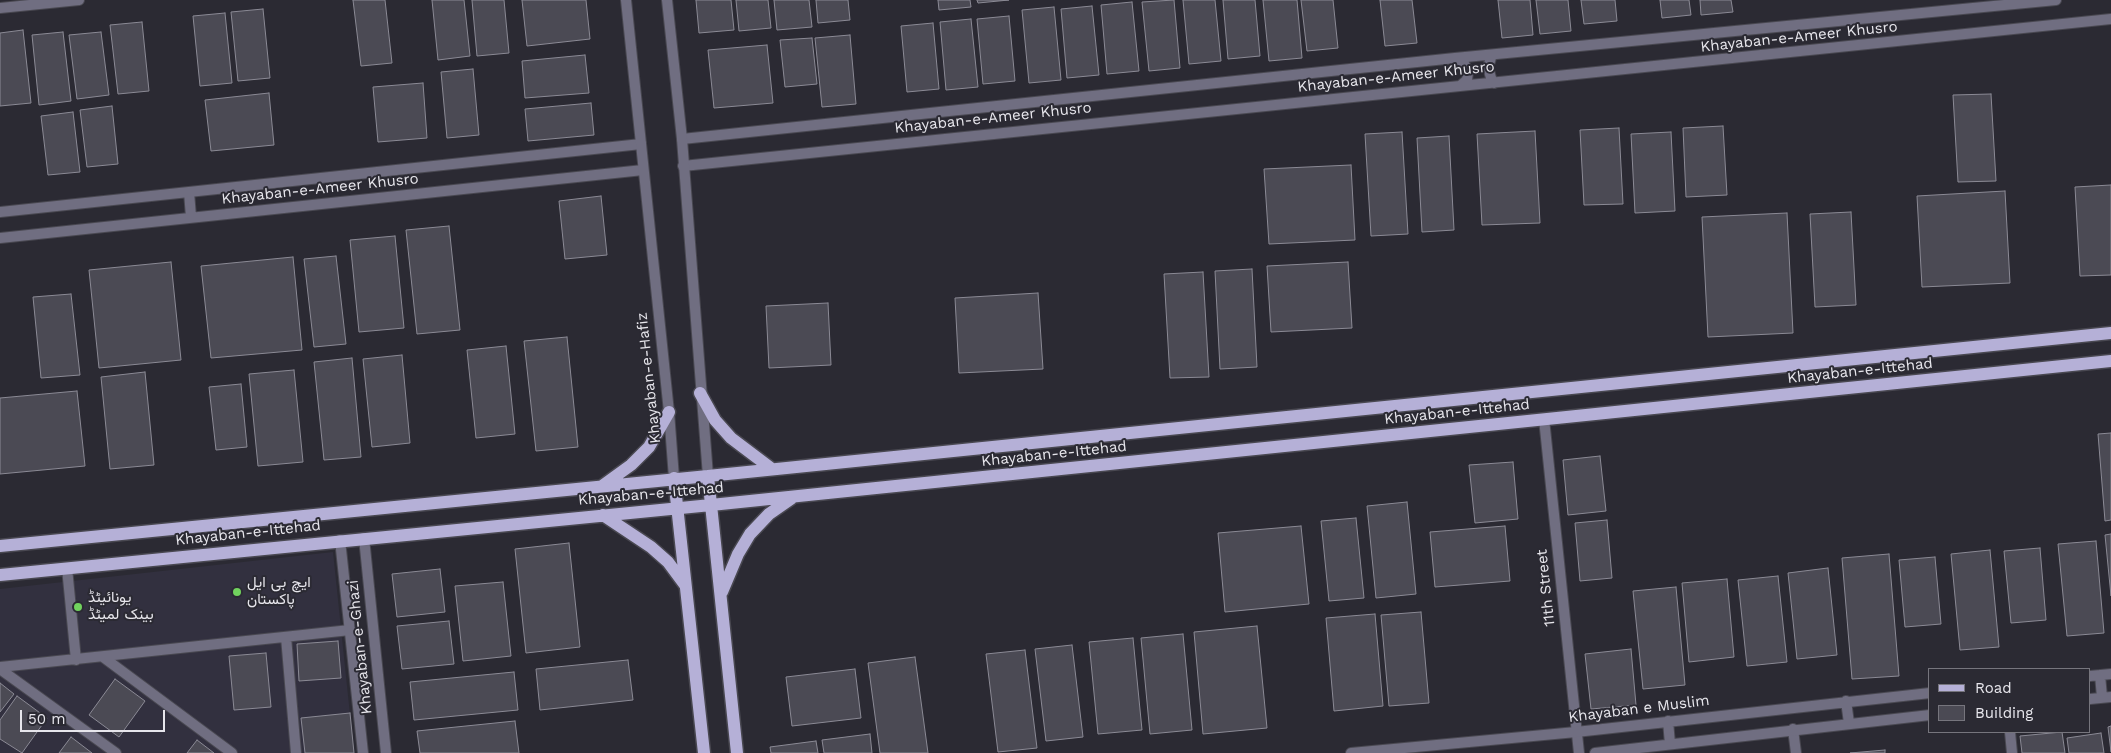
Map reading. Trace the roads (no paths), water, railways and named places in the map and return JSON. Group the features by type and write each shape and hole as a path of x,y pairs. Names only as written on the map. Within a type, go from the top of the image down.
{"main road":[{"name":"Khayaban-e-Ittehad","path":"0,546 2111,333"},
{"name":"Khayaban-e-Ittehad","path":"0,575 340,540 794,497 2111,361"},
{"path":"700,393 715,420 730,438 772,469"},
{"path":"602,486 631,465 649,447 669,412"},
{"path":"708,476 737,753"},
{"name":"Khayaban-e-Hafiz","path":"674,478 704,753"},
{"path":"721,595 738,554 750,534 769,514 794,497"},
{"path":"602,515 651,547 668,562 685,585"}],"street":[{"path":"0,8 80,0"},
{"name":"Khayaban-e-Hafiz","path":"626,0 669,412 674,478"},
{"path":"667,0 682,139 700,393 708,476"},
{"name":"Khayaban-e-Ameer Khusro","path":"682,139 1455,58 2056,0"},
{"name":"Khayaban-e-Ameer Khusro","path":"683,166 2111,19"},
{"path":"1492,55 1488,66 1494,82"},
{"path":"1455,58 1463,62 1468,70 1467,80 1460,86"},
{"name":"Khayaban-e-Ameer Khusro","path":"0,212 641,144"},
{"name":"Khayaban-e-Ameer Khusro","path":"0,238 643,170"},
{"path":"189,192 191,217"},
{"name":"11th Street","path":"1544,420 1579,753"},
{"name":"Khayaban-e-Ghazi","path":"364,538 386,753"},
{"name":"Khayaban-e-Ghazi","path":"340,540 363,753"},
{"path":"67,568 76,660"},
{"path":"0,668 350,630"},
{"path":"286,637 296,753"},
{"path":"103,657 232,753"},
{"path":"0,668 116,753"},
{"path":"2091,699 2106,697 2100,675"},
{"name":"Khayaban e Muslim","path":"1351,753 1576,732 1928,693"},
{"path":"1846,701 1849,723"},
{"path":"1595,753 1793,729 1928,715"},
{"path":"1668,721 1670,744"},
{"path":"1793,729 1796,753"},
{"path":"2010,733 2012,753"}],"place":[{"name":"ایچ بی ایل پاکستان","path":"237,592"},
{"name":"یونائیٹڈ بینک لمیٹڈ","path":"78,607"}]}
